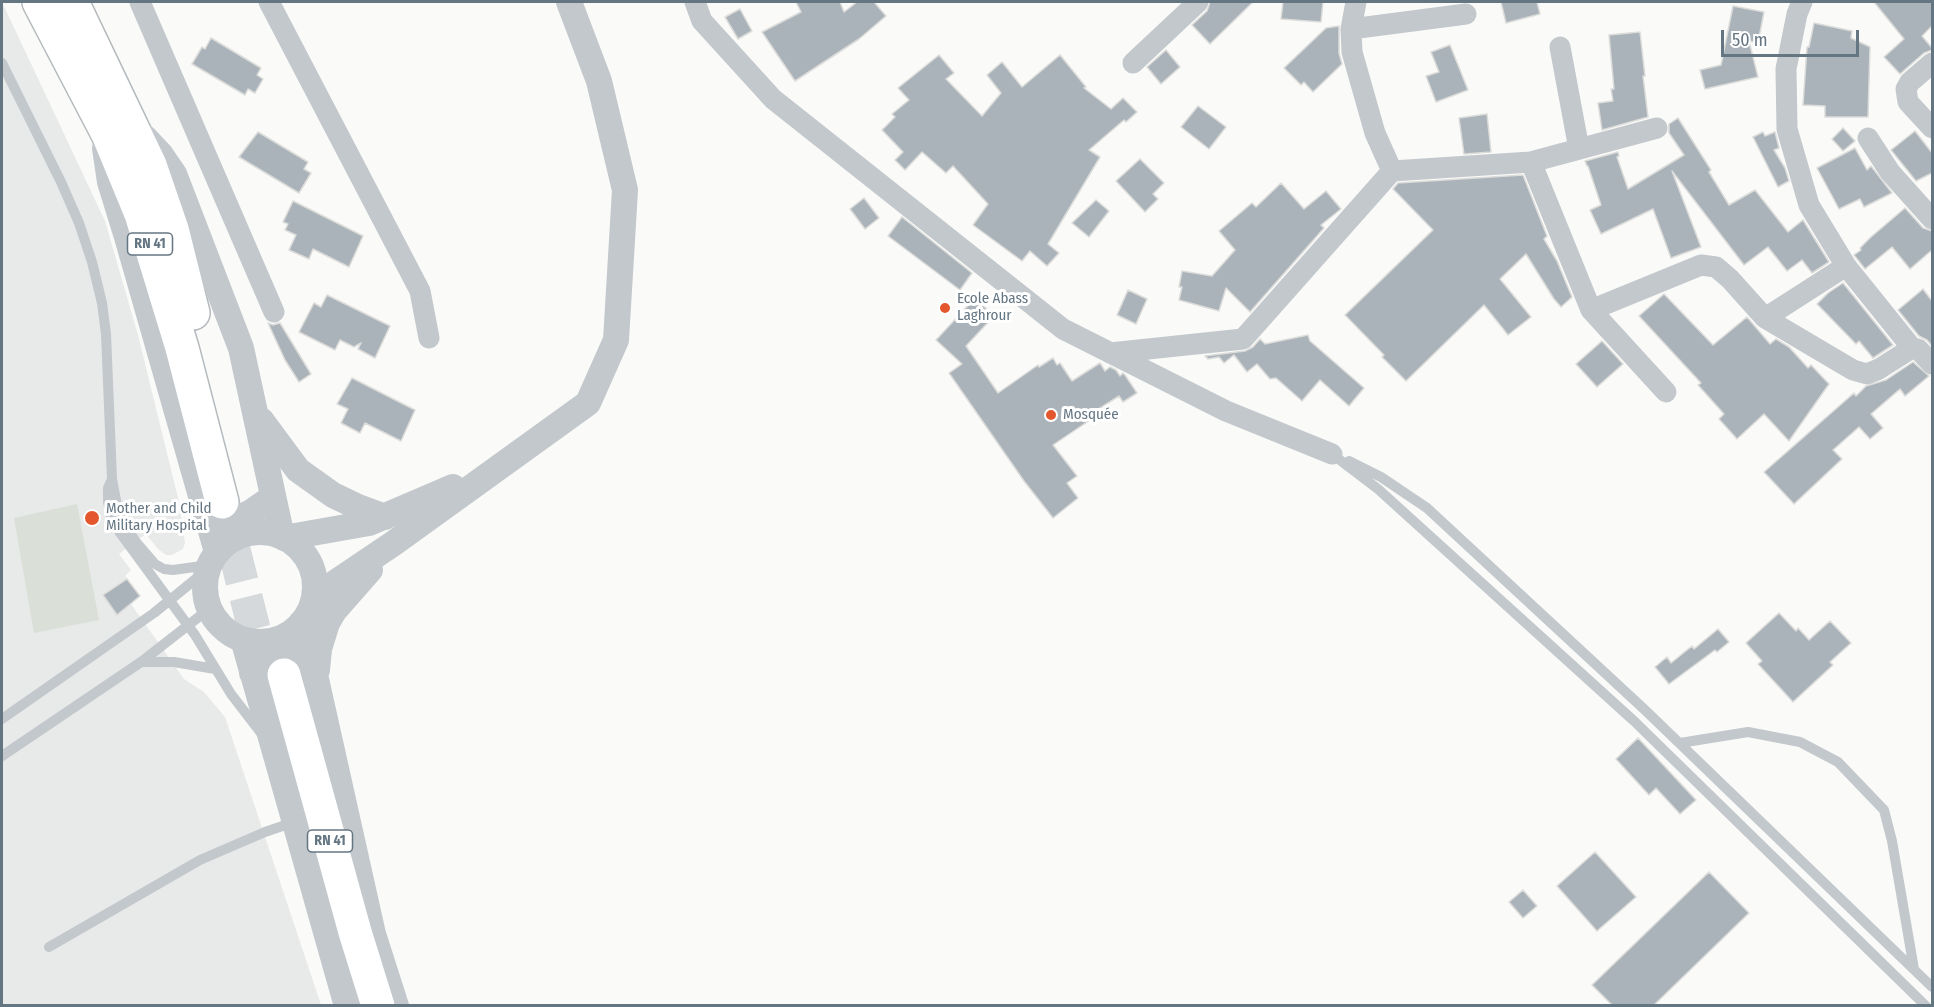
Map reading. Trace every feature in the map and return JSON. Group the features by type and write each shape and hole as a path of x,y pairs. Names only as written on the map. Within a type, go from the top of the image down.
{"highway":[{"name":"RN 41","path":"39,2 115,121 150,165 172,229 223,506"},
{"name":"RN 41","path":"72,2 115,121"},
{"name":"RN 41","path":"286,674 304,822 359,1005"},
{"name":"RN 41","path":"286,674 355,932 378,1005"}],"street":[{"path":"140,2 274,312"},
{"path":"269,2 420,291 429,338"},
{"path":"314,597 394,543 588,403 616,340 624,190 599,81 569,2"},
{"path":"695,2 702,21 773,99 1064,329 1226,411 1332,454"},
{"path":"1133,63 1198,2"},
{"path":"1356,2 1351,29 1352,52 1375,133 1392,171"},
{"path":"1802,2 1797,14 1786,69 1787,129 1809,205 1846,266 1912,348 1918,349 1932,364"},
{"path":"1351,29 1466,14"},
{"path":"1560,47 1580,149"},
{"path":"1932,63 1910,82 1906,89 1908,102 1932,128"},
{"path":"115,121 161,156 174,174 241,348 283,537"},
{"path":"115,121 110,182 223,506 221,520 237,518 250,513 273,497"},
{"path":"1110,353 1244,339 1392,171 1531,162 1657,128"},
{"path":"1868,138 1890,172 1932,219"},
{"path":"1531,162 1591,310 1666,392"},
{"path":"1591,310 1701,265 1716,267 1765,318 1853,370 1867,374 1912,348"},
{"path":"1765,318 1846,266"},
{"path":"255,411 298,470 333,495 385,517"},
{"path":"283,537 369,523 500,467"},
{"path":"211,562 227,542 240,536 254,532 283,537 299,548 309,562 314,579 314,597 309,611 301,623 285,636 264,642 243,639 229,633 217,622 209,609 205,596 205,583 223,506"},
{"path":"286,674 319,650 327,623 334,611 394,543"},
{"path":"301,623 286,674 274,749 347,1005"},
{"path":"243,639 286,674 396,1005"}],"lane":[{"path":"2,63 61,182 79,223 92,262 102,303 106,334 112,479 123,524 155,564 165,569 173,570 211,562"},
{"path":"1332,454 1381,477 1426,508 1680,743 1932,987"},
{"path":"1332,454 1378,489 1617,706 1926,1005"},
{"path":"112,479 108,492 109,509 114,523 129,547 188,625 231,694 274,749"},
{"path":"2,719 170,599 211,562"},
{"path":"2,756 141,662 209,609"},
{"path":"141,662 174,662 215,669"},
{"path":"1617,706 1628,694"},
{"path":"1680,743 1748,732 1800,742 1838,762 1884,810 1892,841 1914,969"},
{"path":"49,947 200,860 294,822"}],"shaded area":[{"name":"Mother and Child Military Hospital","path":"2,2 105,221 138,335 179,502 185,543 183,549 172,555 166,555 146,534 119,554 131,570 125,576 140,596 131,604 184,679 204,692 225,717 321,1005 2,1006"},
{"path":"77,504 99,620 34,633 14,518"}],"building":[{"path":"796,2 840,2 844,12 857,2 874,2 886,16 859,39 795,81 762,32 801,12"},
{"path":"1210,2 1253,2 1210,44 1192,25 1207,11"},
{"path":"1283,2 1323,2 1321,22 1281,19"},
{"path":"1501,2 1537,2 1540,14 1506,23"},
{"path":"1874,2 1932,2 1932,26 1922,36 1932,50 1924,53 1900,74 1884,57 1904,39"},
{"path":"1733,6 1764,12 1758,43 1749,41 1758,77 1705,89 1700,70 1721,65"},
{"path":"740,9 752,31 738,39 725,17"},
{"path":"1814,23 1852,31 1851,38 1870,47 1868,117 1825,117 1825,106 1803,105 1807,47 1809,47"},
{"path":"1339,26 1339,53 1342,64 1313,92 1304,82 1301,85 1284,68 1326,28"},
{"path":"1640,32 1648,117 1602,130 1598,103 1613,101 1611,89 1614,89 1609,35"},
{"path":"211,38 261,68 257,75 263,79 255,93 248,89 245,95 192,64 202,47 205,49"},
{"path":"1450,45 1468,90 1436,102 1426,76 1439,72 1431,52"},
{"path":"1166,50 1180,67 1161,84 1147,67"},
{"path":"939,55 954,73 946,79 982,116 1001,93 987,75 1002,62 1022,87 1060,55 1086,87 1084,88 1111,109 1123,98 1137,112 1089,150 1100,157 1048,244 1059,253 1047,266 1030,251 1022,261 973,225 988,204 953,166 946,173 922,152 905,170 895,160 903,152 882,130 895,117 892,114 909,100 898,88"},
{"path":"1198,106 1226,127 1209,149 1181,127"},
{"path":"1487,114 1491,152 1464,154 1459,118"},
{"path":"1678,118 1711,170 1709,172 1729,205 1755,190 1788,232 1803,220 1829,262 1812,273 1802,260 1787,271 1768,247 1744,265 1672,171 1701,247 1671,258 1653,209 1601,234 1590,210 1601,205 1585,161 1618,152 1617,157 1628,189 1684,155 1669,133 1669,124"},
{"path":"1843,128 1855,141 1843,151 1832,139"},
{"path":"1915,131 1932,153 1932,173 1916,181 1891,150"},
{"path":"258,132 308,162 304,169 311,173 299,193 239,157"},
{"path":"1763,132 1765,136 1775,132 1779,148 1774,150 1785,168 1789,181 1778,187 1753,137"},
{"path":"1855,148 1867,170 1871,166 1892,193 1864,207 1860,199 1839,209 1817,168"},
{"path":"1140,159 1164,183 1153,194 1158,199 1145,212 1116,181"},
{"path":"1523,175 1547,236 1544,239 1557,261 1572,297 1561,307 1526,254 1500,279 1531,317 1508,335 1484,305 1406,381 1345,315 1433,230 1393,189 1398,183"},
{"path":"1281,183 1304,209 1326,191 1341,209 1321,225 1324,228 1250,312 1226,288 1219,311 1179,300 1182,271 1212,276 1235,250 1219,231 1252,203 1256,207"},
{"path":"864,198 879,218 865,229 850,209"},
{"path":"1096,200 1109,211 1089,237 1072,223"},
{"path":"293,201 363,236 349,267 313,249 309,259 289,250 296,235 285,230 288,224 283,222"},
{"path":"1905,208 1923,228 1932,231 1932,250 1910,269 1892,247 1865,269 1854,255"},
{"path":"902,217 972,273 960,290 888,236"},
{"path":"1843,283 1893,345 1873,358 1859,341 1856,344 1817,304"},
{"path":"1923,289 1932,301 1932,346 1919,336 1898,310"},
{"path":"1128,290 1147,299 1136,324 1117,315"},
{"path":"1664,294 1713,345 1747,317 1770,344 1776,339 1789,347 1808,368 1811,365 1829,384 1789,441 1764,414 1737,439 1719,419 1724,414 1698,385 1701,383 1639,316"},
{"path":"327,295 390,326 375,358 358,349 361,343 354,347 340,340 335,350 299,332 314,303 321,307"},
{"path":"975,298 994,316 966,346 998,393 1038,365 1039,367 1053,358 1057,365 1060,363 1072,381 1100,363 1105,371 1110,367 1120,376 1123,373 1137,393 1123,402 1119,396 1094,412 1096,416 1053,445 1077,476 1067,483 1078,498 1053,518 1024,481 949,373 962,364 936,340"},
{"path":"268,323 273,325 280,323 311,374 299,382 285,360"},
{"path":"1308,335 1310,341 1364,388 1349,406 1320,380 1302,401 1276,378 1270,379 1257,364 1247,372 1234,355 1224,363 1219,357 1208,359 1205,356 1245,351 1253,347 1260,339 1265,344"},
{"path":"1602,341 1623,364 1597,387 1576,364"},
{"path":"1913,362 1929,376 1905,396 1900,389 1871,414 1883,428 1870,439 1859,427 1833,450 1842,459 1794,504 1764,472 1854,393 1856,396 1866,386 1886,380"},
{"path":"352,378 415,410 401,441 365,423 360,433 341,423 348,409 337,404"},
{"path":"127,579 140,596 117,615 103,595"},
{"path":"1779,613 1796,631 1798,628 1809,640 1830,621 1851,643 1830,662 1833,665 1793,702 1758,664 1762,661 1746,643"},
{"path":"1718,629 1729,642 1669,684 1655,667 1667,657 1671,663 1692,646 1694,649"},
{"path":"1638,738 1696,800 1680,814 1656,788 1649,795 1616,759"},
{"path":"1595,852 1636,897 1597,931 1557,886"},
{"path":"1709,872 1749,913 1654,1005 1612,1005 1592,985"},
{"path":"1523,890 1537,906 1523,918 1509,902"}],"tunnel":[{"path":"222,502 267,680"}],"place":[{"name":"Ecole Abass Laghrour","path":"945,308"},
{"name":"Mosquée","path":"1051,415"},
{"name":"Mother and Child Military Hospital","path":"92,518"}]}
